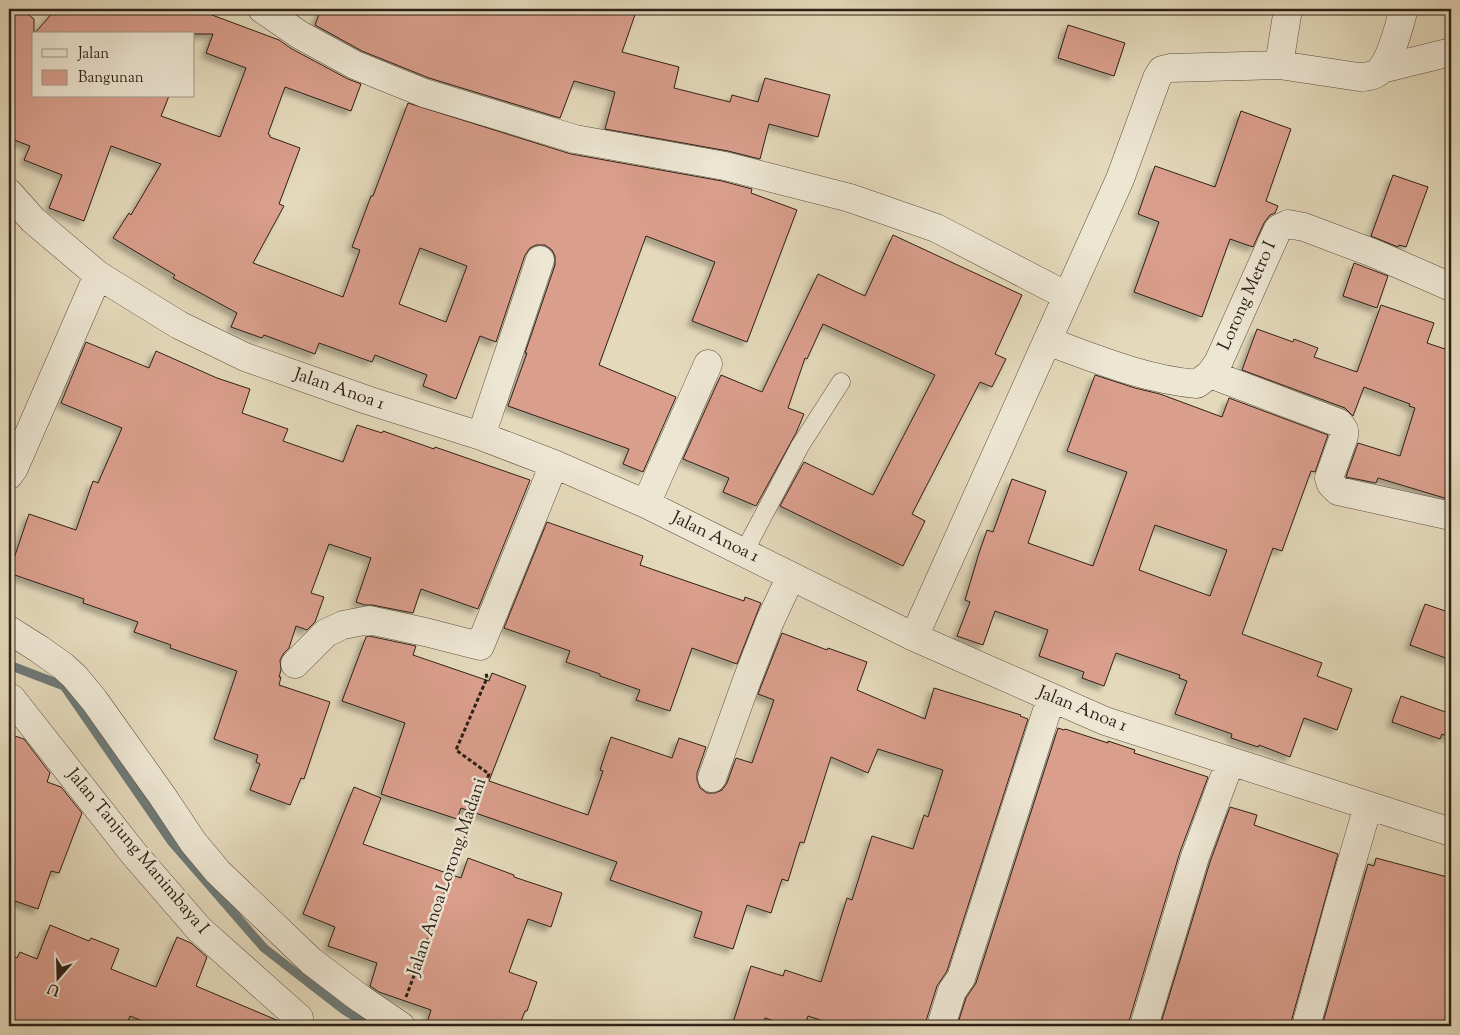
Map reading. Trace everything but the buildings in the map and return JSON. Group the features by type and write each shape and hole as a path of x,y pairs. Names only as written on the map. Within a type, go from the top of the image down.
{"street":[{"path":"262,9 300,35 355,65 424,93 574,139 725,166 850,198 936,228 1067,296"},
{"path":"1279,65 1288,9"},
{"path":"1382,69 1404,9"},
{"path":"914,637 962,534 1120,179 1157,78 1162,70 1170,68 1279,65 1367,77 1376,74 1382,69 1451,52"},
{"name":"Jalan Anoa 1","path":"9,193 33,220 98,275 179,325 245,357 367,400 481,436 554,464 646,504 914,637 1105,721 1451,832"},
{"name":"Lorong Metro I","path":"1210,374 1218,363 1278,229 1288,224 1304,227 1373,253 1451,287"},
{"path":"481,436 540,260"},
{"path":"9,475 14,468 98,275"},
{"path":"1047,341 1137,374 1176,382 1196,384 1210,374 1339,423 1344,430 1344,436 1329,478 1331,484 1338,491 1451,516"},
{"path":"646,504 708,364"},
{"path":"295,664 326,633 344,625 370,620 480,646 554,464"},
{"path":"712,778 770,621 791,576"},
{"path":"9,630 39,648 75,677 94,700 163,796 192,842 218,872 311,961 399,1025"},
{"name":"Jalan Tanjung Manimbaya I","path":"9,697 134,854 199,930 299,1018"},
{"path":"941,1026 952,990 961,978 1051,698"},
{"path":"1144,1026 1195,857 1230,762"},
{"path":"1306,1026 1368,806"}],"lane":[{"path":"744,552 800,446 840,382"}],"path":[{"name":"Jalan Anoa Lorong Madani","path":"399,1025 489,774 456,750 487,678 480,646"}],"waterway":[{"path":"9,665 64,686 171,841 264,948 344,1010 370,1026"}]}
